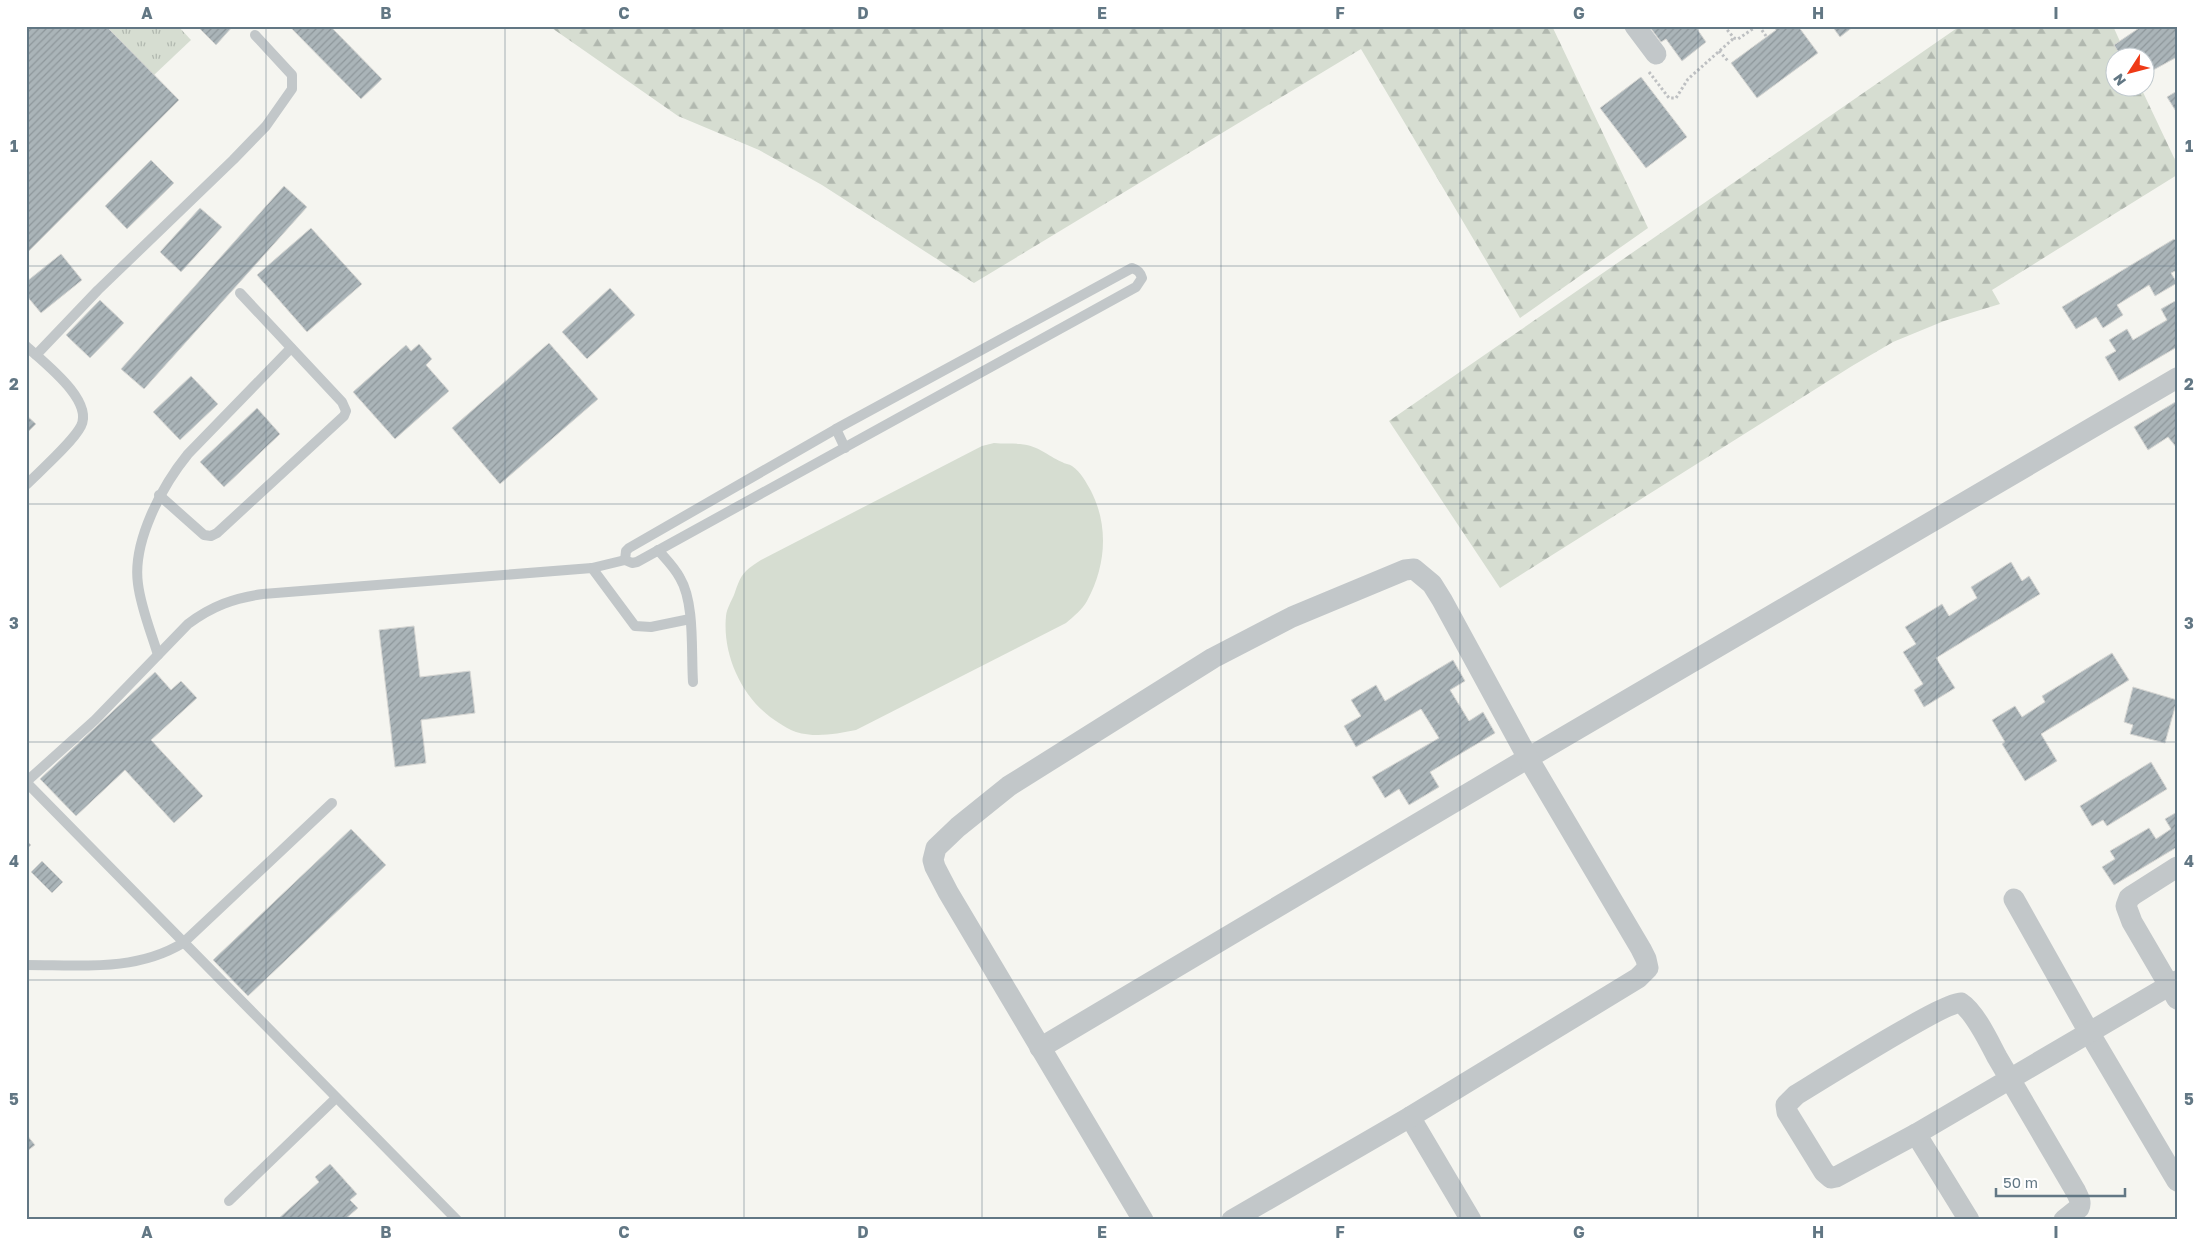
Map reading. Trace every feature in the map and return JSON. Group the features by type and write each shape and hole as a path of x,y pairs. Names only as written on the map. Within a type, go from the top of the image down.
{"street":[{"path":"1635,26 1656,54"},
{"path":"1040,1048 1528,758 2177,378"},
{"path":"1143,1220 938,875 933,860 936,848 958,827 1008,786 1180,677 1292,617 1404,570 1414,569 1428,580 1442,600 1528,758 1646,959 1648,968 1638,978 1410,1117 1232,1220"},
{"path":"2064,1220 2077,1211 2080,1201 2009,1078 1967,1007 1958,1002 1932,1015 1810,1086 1792,1098 1786,1105 1787,1112 1824,1172 1831,1178 1841,1175 1916,1134 2009,1078 2174,989 2132,922 2126,906 2132,895 2177,867"},
{"path":"2014,899 2090,1034 2177,1182"},
{"path":"1410,1117 1471,1220"},
{"path":"1916,1134 1968,1219"}],"lane":[{"path":"36,355 98,290 251,142 288,96 294,82 292,75 255,36"},
{"path":"457,1220 26,782 95,720 188,624 204,612 221,603 240,597 592,568 625,560 632,563 846,448 1136,287 1142,278 1141,273 1137,269 1127,270 836,429 629,548 626,551 625,560"},
{"path":"159,495 204,535 217,534 344,416 346,411 342,402 240,294"},
{"path":"26,346 77,397 83,407 84,416 76,434 26,485"},
{"path":"158,655 142,604 137,566 149,520 159,495 173,472 188,454 291,348"},
{"path":"836,429 846,448"},
{"path":"658,550 681,578 688,601 693,682"},
{"path":"592,568 635,626 651,627 690,619"},
{"path":"26,965 110,965 136,962 161,955 184,943 332,803"},
{"path":"229,1201 336,1098"}],"path":[{"path":"1724,26 1734,38"},
{"path":"1656,54 1662,63 1649,72 1669,98 1676,98 1688,79 1734,38 1742,38 1758,26 1766,36"},
{"path":"1719,51 1728,61"}],"green space":[{"path":"106,26 178,26 191,40 154,75"},
{"path":"549,26 1552,26 1648,228 1520,318 1361,49 974,283 822,185 759,150 678,116"},
{"path":"1960,26 2113,26 2123,48 2106,48 2106,98 2146,98 2177,164 2177,175 1992,290 2000,304 1944,321 1893,342 1500,588 1389,421"},
{"path":"994,443 1027,445 1071,465 1083,477 1091,491 1101,518 1103,546 1098,574 1093,588 1087,601 1078,613 1066,623 856,730 826,735 804,734 789,729 767,714 755,703 738,677 728,647 726,632 728,608 739,583 749,568 761,560 982,446"}],"building":[{"path":"26,26 106,26 179,100 26,254"},
{"path":"197,26 233,26 216,45"},
{"path":"289,26 330,26 382,79 361,99"},
{"path":"1649,26 1695,26 1706,42 1682,61 1666,39 1661,42"},
{"path":"1773,26 1798,26 1818,53 1757,98 1731,63 1776,30"},
{"path":"1832,26 1854,26 1840,37"},
{"path":"2142,26 2177,26 2177,57 2156,69 2156,48 2116,48 2114,45"},
{"path":"1641,77 1687,137 1646,168 1600,108"},
{"path":"2177,91 2177,113 2167,97"},
{"path":"151,160 174,183 127,229 105,206"},
{"path":"284,186 307,207 144,389 121,369"},
{"path":"200,208 222,227 181,272 160,252"},
{"path":"311,228 362,284 307,332 257,275"},
{"path":"2174,239 2177,242 2177,270 2171,273 2177,283 2155,296 2149,285 2117,305 2123,315 2103,328 2096,317 2076,329 2062,307"},
{"path":"61,254 82,280 41,313 26,295 26,282"},
{"path":"610,288 635,315 587,359 562,332"},
{"path":"100,300 124,323 90,358 66,335"},
{"path":"2177,300 2177,347 2119,381 2105,357 2116,351 2109,340 2127,329 2133,340 2167,320 2161,309"},
{"path":"549,343 598,399 500,484 452,428"},
{"path":"419,344 432,359 426,365 449,391 395,439 353,392 406,345 411,351"},
{"path":"191,376 218,404 180,440 153,412"},
{"path":"2177,401 2177,448 2168,437 2148,450 2134,427"},
{"path":"257,408 280,434 224,487 200,462"},
{"path":"26,415 36,424 26,434"},
{"path":"2011,562 2022,581 2029,576 2040,594 1936,658 1955,688 1924,707 1914,690 1923,684 1903,652 1916,644 1905,627 1942,604 1949,616 1977,598 1971,587"},
{"path":"414,626 420,677 470,671 475,713 421,720 426,763 395,767 379,630"},
{"path":"2112,653 2129,680 2041,734 2057,761 2025,781 2002,744 2005,742 1992,720 2015,706 2022,717 2045,702 2042,696"},
{"path":"1453,660 1465,681 1450,690 1469,721 1483,712 1495,733 1430,772 1439,787 1409,805 1399,789 1385,798 1372,777 1439,738 1421,709 1356,747 1344,726 1361,716 1351,700 1376,685 1385,701"},
{"path":"155,672 171,690 181,681 197,698 151,740 203,796 174,823 125,770 76,816 40,779"},
{"path":"2133,687 2177,700 2165,743 2130,734 2133,725 2124,722"},
{"path":"2151,762 2167,789 2107,826 2103,820 2092,826 2080,806"},
{"path":"2177,812 2177,847 2114,885 2102,867 2115,859 2110,851 2149,828 2156,839 2171,829 2165,819"},
{"path":"351,829 386,865 248,996 213,960"},
{"path":"26,840 31,845 26,850"},
{"path":"42,861 63,882 52,893 31,872"},
{"path":"26,1134 35,1145 26,1152"},
{"path":"330,1164 357,1194 350,1200 358,1208 344,1220 277,1220 319,1182 315,1177"}]}
